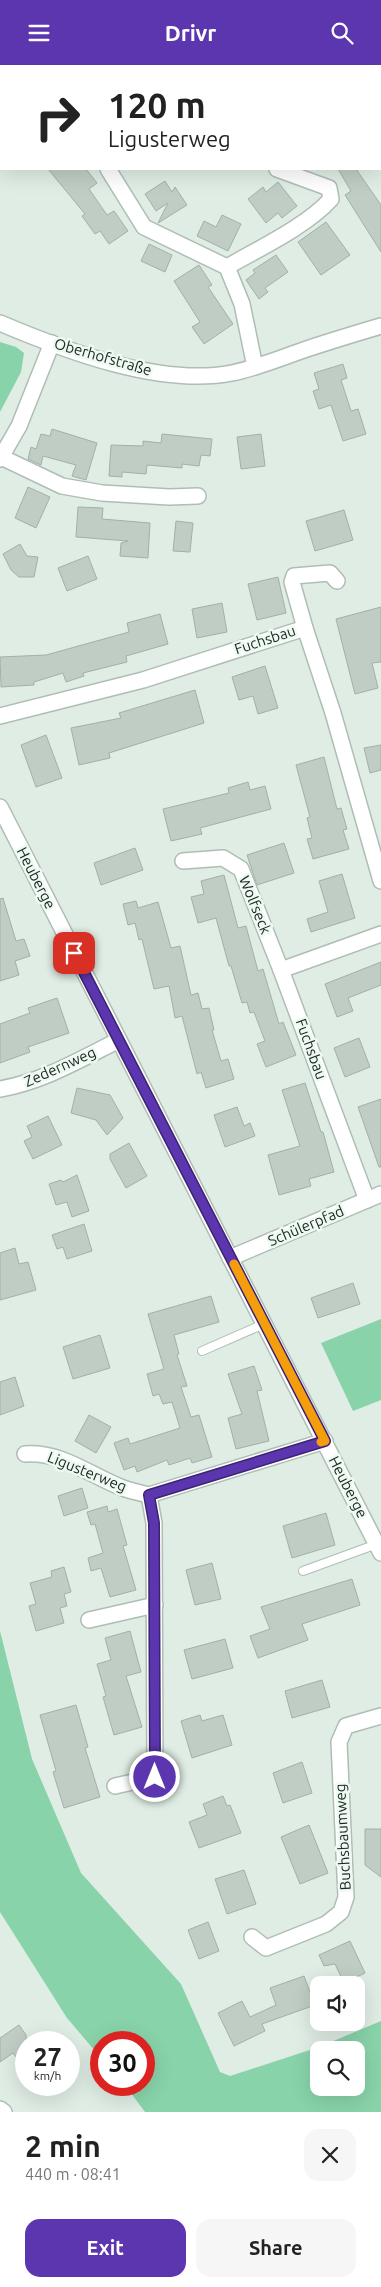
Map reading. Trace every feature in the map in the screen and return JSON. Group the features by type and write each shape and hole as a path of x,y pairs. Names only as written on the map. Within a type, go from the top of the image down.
{"street":[{"path":"109,170 144,227 227,267 242,304 255,367"},
{"path":"227,267 300,224 324,207 331,199 329,188 280,170"},
{"name":"Oberhofstraße","path":"0,323 52,343 118,364 157,373 200,376 230,373 255,367 381,326"},
{"path":"52,343 19,426 0,458 62,487 102,493 169,497 198,496"},
{"path":"305,627 292,582 294,576 330,573 337,581"},
{"name":"Fuchsbau","path":"0,715 143,680 305,627 333,713 381,881"},
{"name":"Heuberge","path":"0,807 379,1549"},
{"name":"Wolfseck","path":"183,861 223,858 241,869 281,970"},
{"path":"281,970 381,934"},
{"name":"Fuchsbau","path":"281,970 374,1197"},
{"name":"Zedernweg","path":"0,1089 18,1086 48,1074 119,1040"},
{"name":"Schülerpfad","path":"230,1258 374,1197"},
{"path":"115,1786 155,1777 154,1523 149,1495 325,1441"},
{"name":"Ligusterweg","path":"25,1454 38,1453 86,1469 122,1487 149,1495"},
{"path":"88,1620 155,1605"},
{"name":"Buchsbaumweg","path":"252,1937 266,1949 326,1925 341,1912 346,1897 338,1742 346,1726 381,1716"},
{"path":"0,2109 4,2112"}],"lane":[{"path":"202,1351 264,1324"},
{"name":"Heuberge","path":"303,1571 379,1549"}],"green space":[{"path":"0,342 16,347 24,353 21,372 0,412"},
{"path":"381,1319 381,1400 353,1411 321,1343"},
{"path":"0,1631 32,1759 81,1873 181,1984 220,2072 230,2076 310,2050 310,2096 365,2096 365,2041 333,2041 357,2031 365,2031 365,2028 381,2021 381,2112 145,2112 133,2096 155,2096 155,2031 90,2031 90,2045 67,2018 0,1912"}],"building":[{"path":"49,170 87,170 97,183 89,189 107,215 114,211 128,231 109,244 100,231 95,234 82,216 85,214"},
{"path":"339,170 357,170 381,205 381,252 345,195 351,191"},
{"path":"165,181 172,192 175,187 187,205 158,223 168,203 156,211 145,194"},
{"path":"278,182 297,206 282,218 278,213 266,223 248,199 263,187 266,192"},
{"path":"222,215 241,224 228,251 197,236 204,221 216,227"},
{"path":"326,222 350,255 321,275 298,242"},
{"path":"149,244 172,255 165,272 141,261"},
{"path":"276,255 288,272 265,288 268,292 259,299 246,280 255,273 253,270"},
{"path":"199,265 212,285 208,287 233,324 204,344 192,327 200,322 174,281"},
{"path":"343,364 347,378 341,380 351,411 358,409 366,434 343,441 331,405 319,409 313,391 319,389 314,373"},
{"path":"52,429 97,443 86,480 72,476 76,465 43,456 41,465 28,459 31,447 36,449 41,434 50,436"},
{"path":"162,434 212,439 210,456 201,455 199,466 182,464 182,468 147,465 146,474 122,472 122,477 109,476 111,445 143,446 143,441 161,443"},
{"path":"261,434 265,466 241,469 237,437"},
{"path":"28,487 50,497 36,528 15,518"},
{"path":"78,507 103,508 102,519 150,523 148,558 120,556 121,543 128,541 76,537"},
{"path":"344,510 353,540 315,551 306,521"},
{"path":"176,521 193,523 190,552 173,551"},
{"path":"20,544 27,556 38,557 34,577 19,577 11,570 3,554"},
{"path":"88,556 97,579 67,591 58,568"},
{"path":"278,577 286,613 257,620 248,584"},
{"path":"222,603 227,632 197,638 192,609"},
{"path":"381,607 381,662 372,663 378,688 355,694 336,619"},
{"path":"160,614 168,644 126,656 127,662 83,673 84,676 66,682 63,673 34,682 34,685 1,687 0,657 46,655 129,632 127,623"},
{"path":"265,666 278,708 258,714 253,696 239,700 232,677"},
{"path":"195,690 204,723 109,753 110,758 79,765 71,728 121,718 119,713"},
{"path":"46,735 62,778 36,787 21,745"},
{"path":"381,745 381,770 370,773 364,748"},
{"path":"324,757 337,809 341,808 347,829 343,830 349,849 313,859 307,839 312,838 307,818 310,817 296,765"},
{"path":"248,782 250,790 265,786 271,809 200,828 202,834 171,841 163,809 229,793 228,788"},
{"path":"284,843 294,873 257,885 247,855"},
{"path":"135,848 143,870 101,885 94,863"},
{"path":"342,874 355,918 311,932 307,919 328,912 319,881"},
{"path":"224,875 238,928 246,926 258,971 263,969 279,1024 283,1022 296,1055 266,1067 257,1044 265,1041 254,1012 250,1013 247,1002 242,1003 231,966 229,966 216,918 198,923 191,897 204,894 201,881"},
{"path":"3,898 16,941 24,939 30,956 15,961 19,975 0,981 0,899"},
{"path":"136,901 138,908 158,902 171,948 180,946 191,995 198,993 202,1009 209,1008 214,1030 212,1030 221,1061 228,1059 234,1079 206,1088 201,1072 197,1074 182,1016 175,1018 169,986 154,989 142,939 139,940 135,923 128,925 123,904"},
{"path":"381,962 381,985 348,998 353,1011 337,1017 325,984"},
{"path":"57,998 69,1033 28,1047 30,1052 0,1063 0,1024 30,1013 28,1008"},
{"path":"359,1038 370,1067 345,1077 334,1048"},
{"path":"305,1083 321,1132 323,1132 334,1172 309,1179 311,1186 279,1195 268,1155 300,1146 282,1090"},
{"path":"77,1088 110,1095 123,1118 107,1135 96,1120 71,1113"},
{"path":"381,1099 381,1167 379,1167 358,1107"},
{"path":"237,1107 244,1126 250,1123 255,1136 225,1147 214,1115"},
{"path":"48,1116 62,1145 33,1159 24,1141 32,1137 27,1126"},
{"path":"129,1143 147,1176 126,1188 110,1159 110,1154"},
{"path":"77,1175 89,1211 72,1217 67,1202 56,1205 49,1184 61,1180 63,1182"},
{"path":"84,1224 92,1251 67,1259 63,1247 57,1249 52,1235"},
{"path":"15,1248 19,1264 28,1262 36,1290 0,1300 0,1253"},
{"path":"353,1283 360,1304 318,1318 311,1298"},
{"path":"211,1296 219,1322 174,1335 179,1354 177,1355 187,1386 181,1387 191,1417 199,1415 212,1457 192,1463 190,1458 169,1465 167,1460 137,1472 135,1466 124,1470 114,1443 128,1438 130,1444 180,1428 172,1402 163,1404 159,1394 153,1396 147,1374 164,1369 148,1314"},
{"path":"100,1335 110,1368 73,1379 63,1347"},
{"path":"254,1366 262,1390 257,1391 269,1441 236,1449 228,1418 242,1414 228,1374"},
{"path":"15,1377 24,1406 0,1415 0,1382"},
{"path":"89,1415 111,1427 96,1453 75,1441"},
{"path":"82,1488 88,1508 64,1516 58,1496"},
{"path":"107,1506 108,1512 117,1509 127,1545 123,1546 136,1590 110,1597 101,1568 91,1571 88,1558 103,1553 95,1524 91,1525 87,1512"},
{"path":"326,1513 335,1545 292,1558 283,1526"},
{"path":"212,1563 221,1599 195,1605 186,1570"},
{"path":"64,1567 71,1592 64,1594 67,1606 60,1608 64,1623 36,1631 29,1606 36,1604 30,1583 52,1577 51,1571"},
{"path":"352,1579 360,1605 302,1624 308,1640 258,1658 250,1636 270,1629 261,1607"},
{"path":"130,1631 141,1672 126,1676 142,1727 114,1735 103,1697 106,1696 97,1664 111,1660 105,1638"},
{"path":"225,1639 233,1668 192,1679 184,1650"},
{"path":"322,1680 330,1707 292,1718 285,1691"},
{"path":"76,1705 88,1747 85,1748 100,1797 64,1808 53,1772 56,1771 40,1715"},
{"path":"200,1715 202,1721 223,1715 232,1745 192,1758 181,1721"},
{"path":"302,1762 312,1793 283,1803 273,1773"},
{"path":"223,1796 227,1806 230,1805 241,1833 199,1848 189,1822 207,1815 203,1804"},
{"path":"309,1825 328,1873 300,1884 281,1837"},
{"path":"365,1829 381,1829 381,1877 365,1865"},
{"path":"244,1870 256,1904 227,1914 215,1879"},
{"path":"208,1922 219,1951 199,1959 188,1930"},
{"path":"350,1941 365,1973 359,1976 341,1976 335,1964 324,1966 319,1955"},
{"path":"304,1976 310,1992 310,2007 262,2024 265,2031 234,2046 218,2013 242,2001 250,2017 276,2005 270,1988"},
{"path":"19,2025 23,2031 15,2031 15,2056 13,2053 0,2062 0,2038"}],"slow traffic":[{"path":"234,1264 325,1441 321,1442"}],"route":[{"path":"74,953 325,1441 149,1495 154,1523 155,1777"}]}
